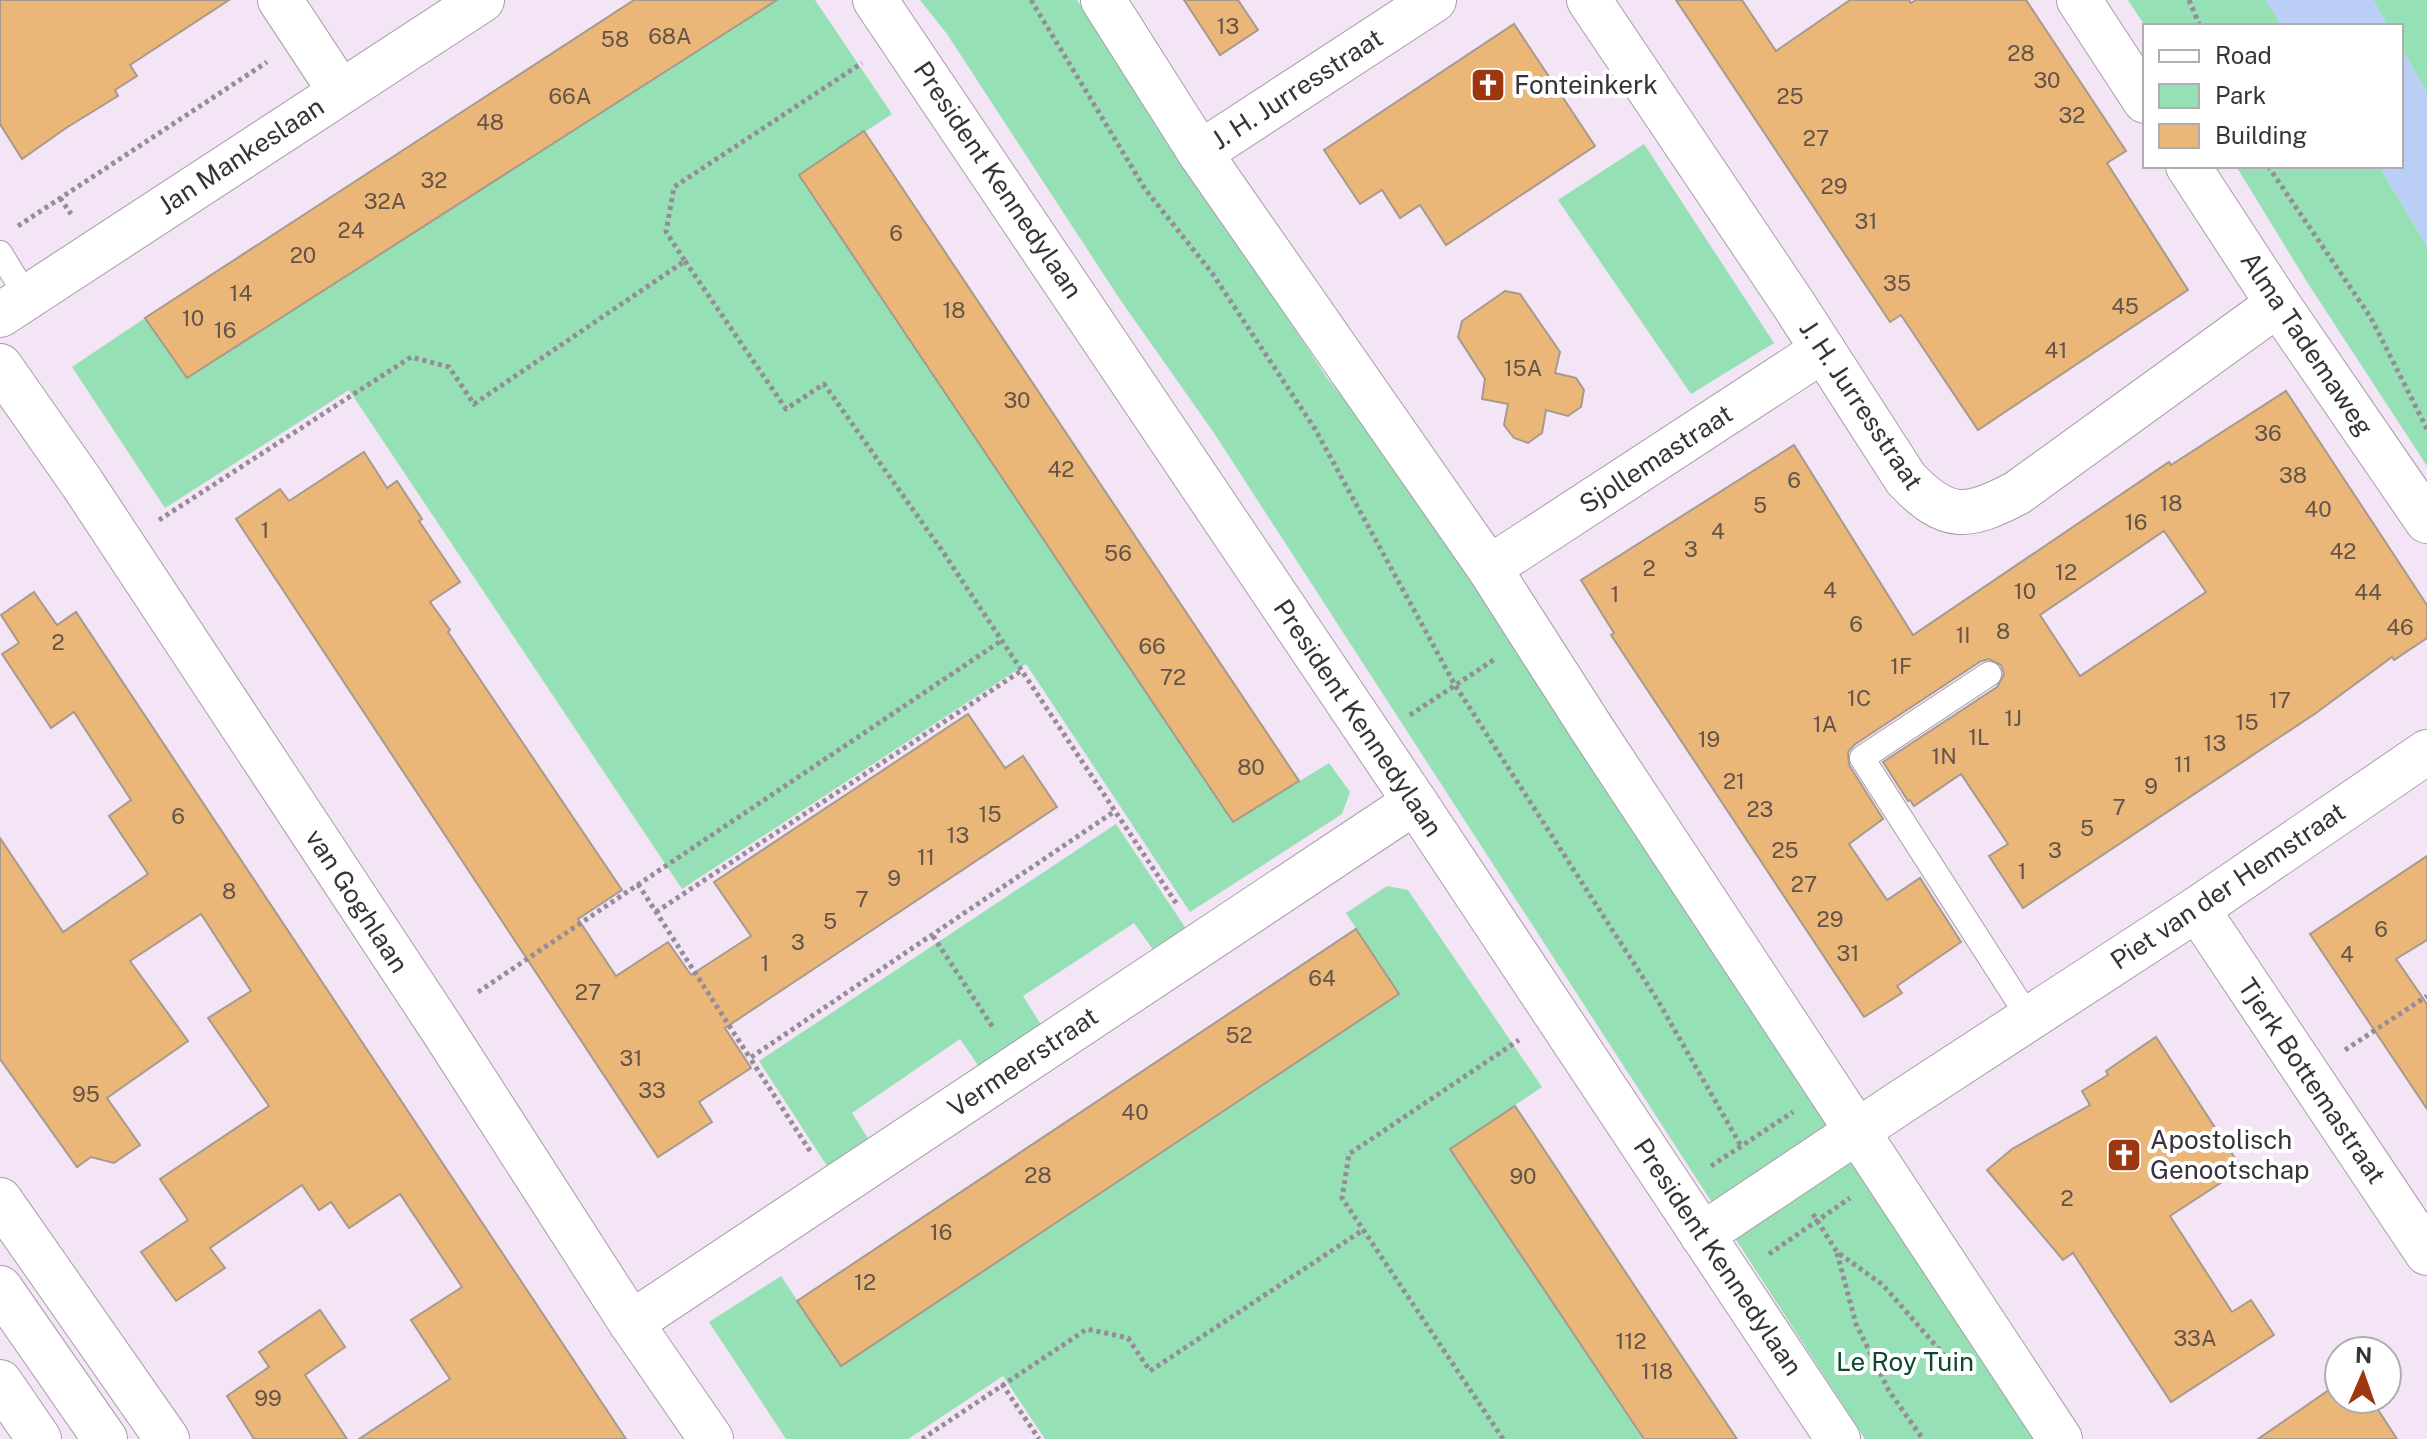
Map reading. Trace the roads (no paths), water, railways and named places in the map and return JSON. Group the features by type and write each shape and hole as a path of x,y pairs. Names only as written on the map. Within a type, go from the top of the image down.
{"street":[{"path":"280,0 340,91"},
{"name":"Jan Mankeslaan","path":"14,306 482,0"},
{"name":"President Kennedylaan","path":"875,0 1415,802 1838,1439"},
{"path":"1103,0 1200,153 1489,568 1884,1175 2060,1439"},
{"name":"J. H. Jurresstraat","path":"1200,153 1434,0"},
{"name":"J. H. Jurresstraat","path":"1589,0 1906,479 1927,500 1958,514 1988,508 2017,493 2278,304"},
{"path":"2079,0 2143,98"},
{"name":"Alma Tademaweg","path":"2189,168 2427,521"},
{"name":"Sjollemastraat","path":"1489,568 1823,350"},
{"name":"van Goghlaan","path":"0,366 122,544 444,1032 631,1323 711,1439"},
{"name":"Piet van der Hemstraat","path":"1702,1235 2197,909 2427,752"},
{"name":"Vermeerstraat","path":"631,1323 1415,802"},
{"name":"Tjerk Bottemastraat","path":"2197,909 2427,1253"},
{"path":"0,1200 167,1439"},
{"path":"0,1288 105,1439"},
{"path":"0,1382 39,1439"}],"lane":[{"path":"0,253 14,306"},
{"path":"1989,674 1862,758 2029,1018"}],"water":[{"path":"2266,0 2373,0 2387,24 2281,24"},
{"path":"2403,51 2427,93 2427,246 2380,168 2403,168"}],"place":[{"name":"Fonteinkerk","path":"1488,85"},
{"name":"Apostolisch Genootschap","path":"2124,1155"}],"park label":[{"name":"Le Roy Tuin","path":"1905,1362"}]}
